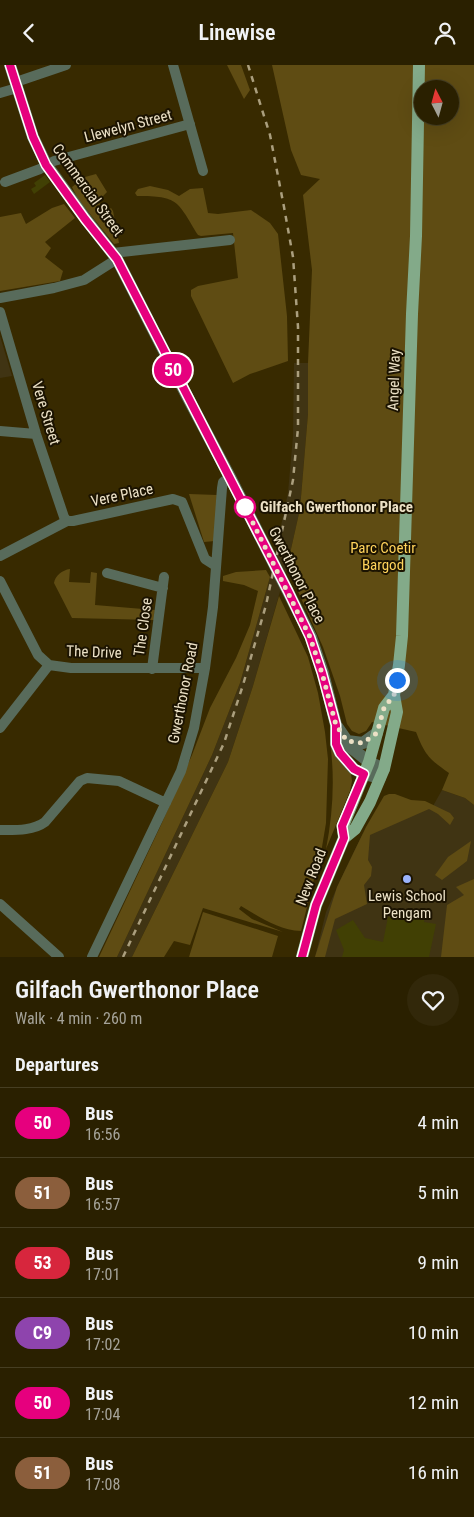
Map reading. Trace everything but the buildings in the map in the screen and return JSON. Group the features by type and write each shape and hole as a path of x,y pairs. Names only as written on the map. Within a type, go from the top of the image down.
{"main road":[{"name":"Angel Way","path":"382,773 397,712 394,695 402,636 416,236 418,65"},
{"name":"Angel Way","path":"367,768 384,708 394,695"},
{"name":"New Road","path":"344,838 342,826 367,768"},
{"name":"New Road","path":"302,957 316,905 344,838 355,829 382,773"}],"street":[{"name":"Commercial Street","path":"10,65 33,137 46,165 85,219 115,256"},
{"path":"0,93 66,65"},
{"path":"173,65 203,171"},
{"name":"Llewelyn Street","path":"6,182 40,169 54,161 190,124"},
{"path":"0,298 84,281 115,256 230,240"},
{"name":"Gwerthonor Place","path":"115,256 230,477 310,637 336,725 336,744 340,753 354,769 367,768"},
{"name":"Vere Street","path":"0,312 36,434 67,521"},
{"path":"0,431 36,434"},
{"name":"Gwerthonor Road","path":"92,957 181,771 194,729 205,669 222,488 224,482 230,477"},
{"name":"Vere Place","path":"0,556 67,521 173,499 182,502 205,559 216,566"},
{"name":"The Close","path":"107,573 163,588"},
{"name":"The Close","path":"152,669 164,577"},
{"name":"The Drive","path":"0,581 38,655 50,665 71,668 205,669"},
{"path":"0,728 50,665"},
{"name":"Gwerthonor Place","path":"336,725 349,746 367,768"},
{"path":"347,741 363,743 377,733"},
{"path":"367,768 382,773"},
{"path":"0,830 40,826 80,781 87,778 119,781 166,803"},
{"path":"0,904 59,957"}],"shaded area":[{"path":"0,336 12,376 0,378"},
{"path":"294,363 308,363 308,414 300,509 287,567 253,686 228,762 132,957 117,957 212,755 240,683 270,577 288,493 293,436"},
{"name":"Lewis School Pengam","path":"442,790 465,798 474,805 474,957 315,957 326,912 363,833 433,806"}],"green space":[{"path":"227,65 241,65 250,90 244,99"},
{"name":"Parc Coetir Bargod","path":"272,65 474,65 474,805 465,798 442,790 449,773 428,756 416,732 372,722 366,731 359,734 352,731 347,724 340,696 323,647 287,567 300,509 308,414 312,270 303,195 320,179 301,175 291,150"},
{"path":"96,174 107,192 98,201 106,212 111,208 113,211 119,243 114,244 78,199 72,187 85,177"},
{"path":"150,186 168,190 179,196 190,189 203,188 208,213 218,214 251,210 270,223 278,234 287,316 288,361 250,374 233,383 191,296 191,290 198,286 238,278 233,233 198,235 181,208 169,199 137,196 135,193 138,189"},
{"path":"64,204 75,218 45,242 51,248 45,257 63,271 60,281 0,291 0,217 21,213 26,224 52,208"},
{"path":"189,494 217,495 215,541 204,542"},
{"path":"70,569 69,582 90,583 91,572 97,573 95,605 155,610 154,620 72,618 54,583 59,574"},
{"path":"266,570 270,577 240,683 212,755 117,957 99,957 161,825 192,755 210,708 236,658 250,625 258,591 244,585 223,581 223,576 236,572"},
{"path":"279,596 308,657 318,693 328,759 326,823 322,847 301,931 277,926 241,906 239,909 252,919 283,932 203,908 190,945 174,941 164,957 132,957 228,762 253,686"},
{"path":"330,742 338,758 351,774 352,781 350,791 326,849 332,796"},
{"path":"395,794 411,800 425,801 450,813 454,818 450,825 429,809 370,835 368,860 372,867 371,876 364,885 367,904 335,919 325,957 315,957 337,887 366,827 384,796"},
{"path":"471,841 467,861 442,880 435,875 448,857"},
{"path":"474,879 474,957 441,957 447,905 464,895 456,887"},
{"path":"203,912 278,936 272,957 189,957"}],"railway":[{"path":"123,957 224,743 266,605 293,480 298,428 298,327 293,257 270,135 248,65"}],"bus line":[{"name":"50","path":"10,65 33,137 46,165 117,259 288,591 310,637 322,673 336,725 336,744 340,753 354,769 364,774 342,826 344,838 316,905 302,957"}],"place":[{"name":"Gilfach Gwerthonor Place","path":"245,507"},
{"name":"Lewis School Pengam","path":"407,879"}],"route":[{"path":"245,507 310,637 336,725 347,741 363,743 377,733 384,708 394,695 397,680"}]}
